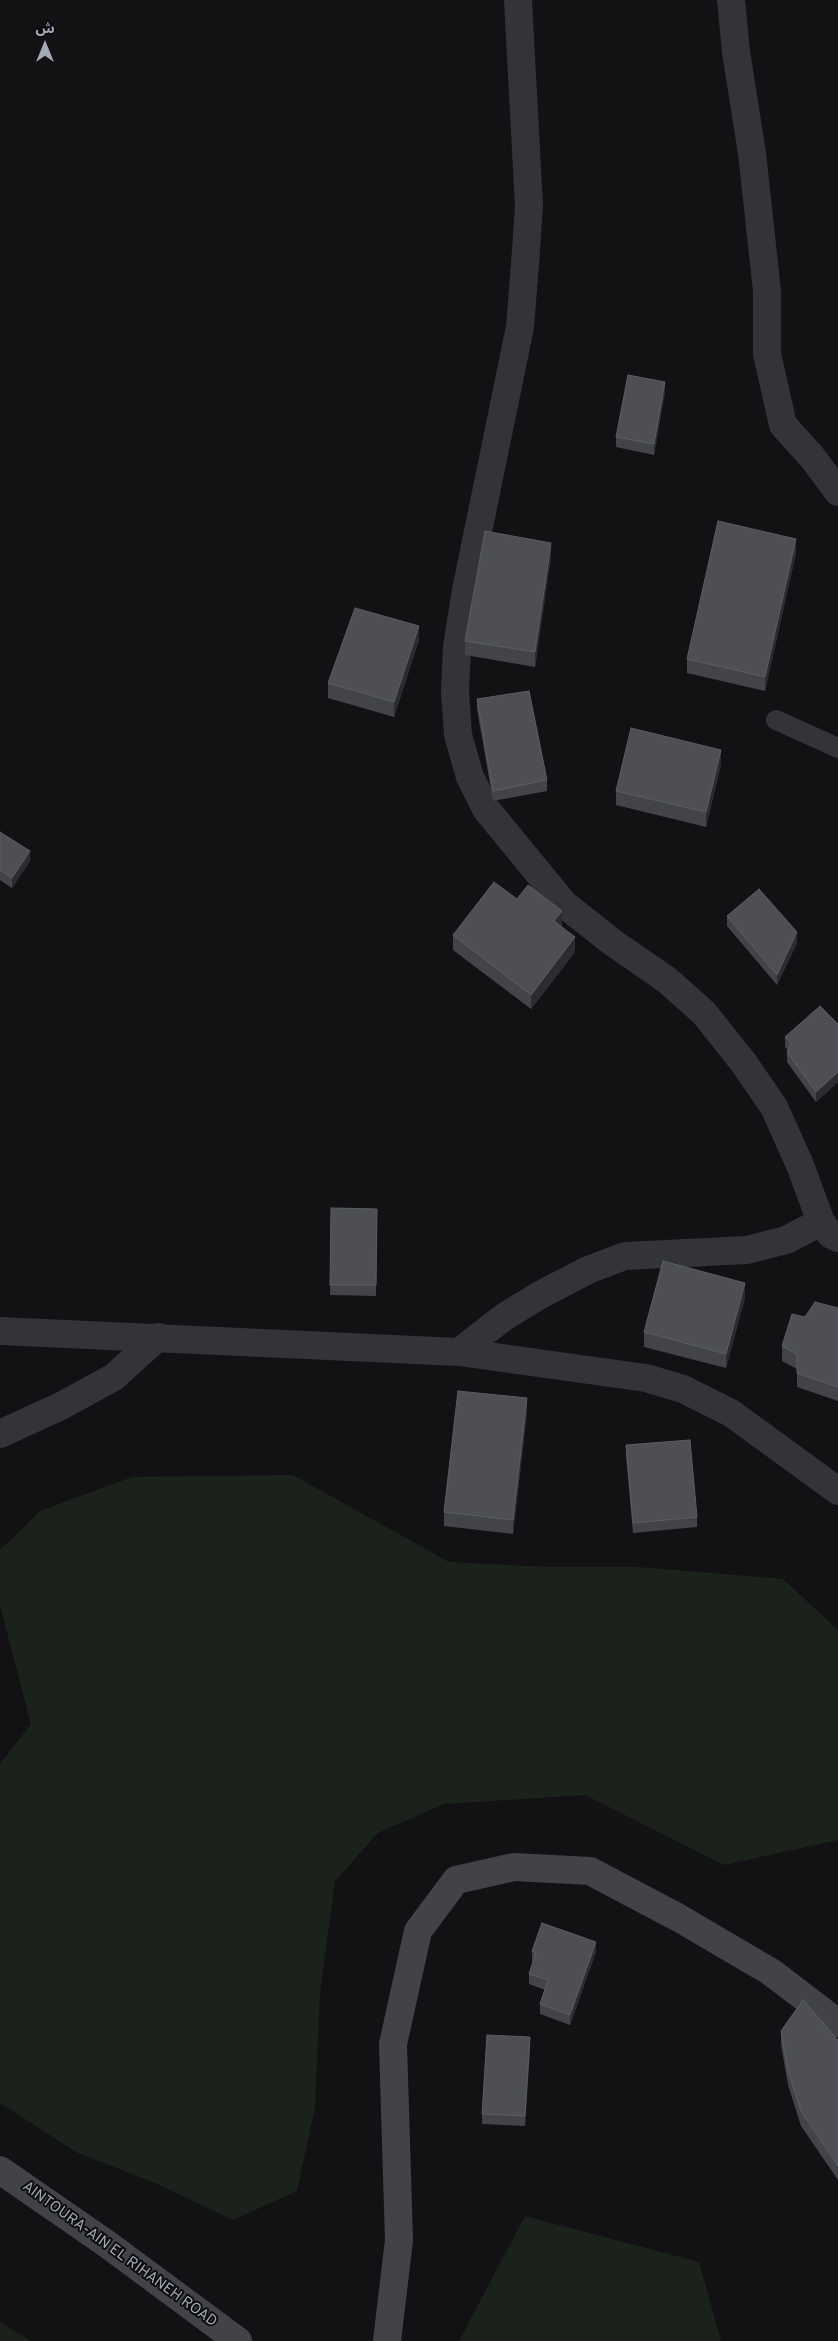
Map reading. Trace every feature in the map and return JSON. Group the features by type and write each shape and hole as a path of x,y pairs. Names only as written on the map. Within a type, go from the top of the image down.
{"main road":[{"path":"387,2341 399,2240 393,2044 418,1931 456,1880 514,1867 590,1871 679,1918 771,1972 838,2022"},
{"name":"AINTOURA-AIN EL RIHANEH ROAD","path":"0,2170 107,2244 238,2341"}],"street":[{"path":"459,1352 504,1317 540,1295 588,1270 625,1256 747,1250 829,1230 774,1107 743,1062 704,1013 667,980 612,942 564,904 486,809 470,777 458,735 455,691 456,647 520,327 526,264 529,206 518,0"},
{"path":"731,0 736,52 752,153 766,291 768,354 783,425 812,457 838,492"},
{"path":"0,1331 459,1352 646,1378 683,1389 731,1413 838,1491"},
{"path":"0,1434 61,1406 114,1377 158,1337"}],"lane":[{"path":"776,720 838,748"}],"shaded area":[{"path":"293,1475 449,1562 550,1567 638,1567 783,1579 838,1630 838,1840 724,1865 585,1795 444,1804 378,1833 335,1881 320,1993 315,2107 297,2191 233,2220 157,2184 76,2152 0,2103 0,1764 31,1724 0,1606 0,1550 40,1511 132,1477"},
{"path":"525,2216 699,2262 721,2341 459,2341"},
{"path":"0,2322 30,2341 0,2341"}],"building":[{"path":"628,375 665,382 654,444 616,437"},
{"path":"718,521 796,539 765,677 687,659"},
{"path":"485,531 551,543 535,652 465,641"},
{"path":"355,608 419,626 394,702 328,683"},
{"path":"529,691 547,780 493,791 477,699"},
{"path":"631,728 721,750 706,812 616,791"},
{"path":"0,832 30,851 12,878 0,870"},
{"path":"494,882 517,899 528,885 562,911 554,921 575,937 531,995 453,935"},
{"path":"759,889 797,932 777,975 727,916"},
{"path":"820,1006 838,1024 838,1072 816,1092 787,1052 791,1043 785,1037"},
{"path":"331,1208 377,1209 376,1285 330,1285"},
{"path":"663,1261 745,1283 726,1354 644,1332"},
{"path":"815,1302 838,1308 838,1387 797,1373 797,1354 782,1346 792,1314 805,1317"},
{"path":"458,1391 527,1398 513,1520 444,1512"},
{"path":"690,1440 697,1517 633,1523 626,1445"},
{"path":"542,1923 596,1942 570,2015 540,2004 548,1980 529,1974 536,1953 532,1951"},
{"path":"803,2000 838,2040 838,2166 801,2111 788,2071 781,2031"},
{"path":"487,2035 530,2037 525,2116 482,2114"}]}
